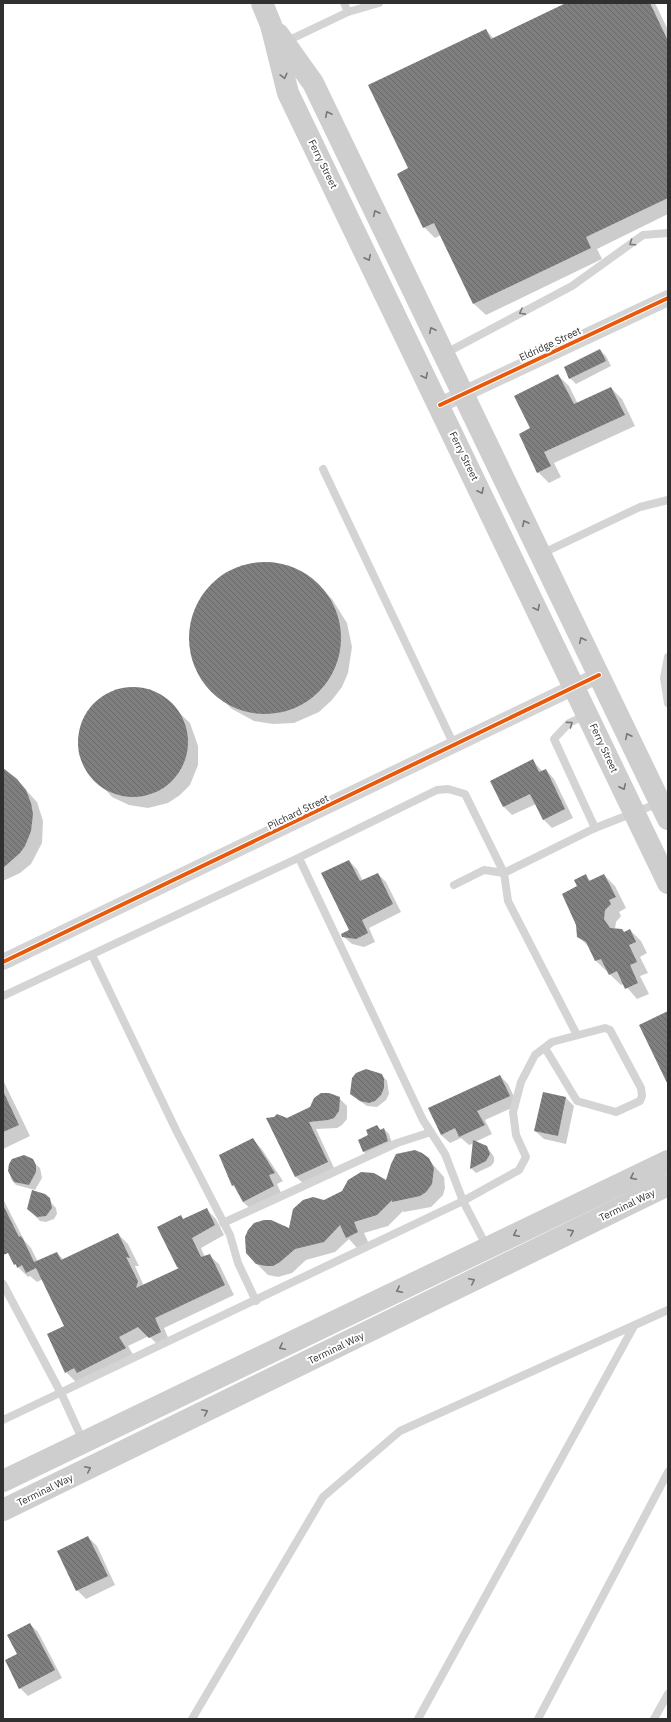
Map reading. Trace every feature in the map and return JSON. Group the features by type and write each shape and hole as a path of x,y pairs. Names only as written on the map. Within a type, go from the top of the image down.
{"main road":[{"name":"Ferry Street","path":"262,3 271,25 288,93 440,405 668,882"},
{"name":"Ferry Street","path":"271,25 313,83 664,811"},
{"name":"Terminal Way","path":"3,1510 493,1258 668,1160"},
{"name":"Terminal Way","path":"3,1481 84,1442 493,1258 668,1185"}],"street":[{"name":"Eldridge Street","path":"440,405 668,298"},
{"name":"Pilchard Street","path":"3,962 599,675"}],"lane":[{"path":"344,3 348,12"},
{"path":"284,42 348,12 379,3"},
{"path":"444,354 572,286 643,235 668,233"},
{"path":"323,469 454,746"},
{"path":"541,555 640,507 654,502 668,500"},
{"path":"668,657 664,678 668,703"},
{"path":"588,714 569,723 554,738 595,828"},
{"path":"3,996 299,858 418,798 437,790 448,789 466,794 504,873 508,901 577,1035"},
{"path":"454,885 484,870 504,873 595,828 635,812 664,811"},
{"path":"299,858 423,1120 445,1154 463,1201 493,1258"},
{"path":"92,955 176,1130 230,1235 238,1263 256,1301"},
{"path":"3,1420 256,1301 463,1201 519,1170 526,1157 516,1135 513,1112 521,1082 535,1055 552,1042 605,1028 610,1030 641,1088 642,1096 640,1101 616,1112 577,1101 545,1048"},
{"path":"223,1223 397,1143 431,1132"},
{"path":"3,1284 61,1393 84,1442"},
{"path":"192,1719 323,1497 400,1431 668,1310"},
{"path":"418,1719 634,1326"},
{"path":"538,1719 668,1472"},
{"path":"654,1719 668,1694"}],"building":[{"path":"566,3 650,3 668,41 668,198 586,237 591,248 473,304 434,223 423,228 397,174 408,168 368,85 486,29 491,39"},
{"path":"600,349 606,361 569,379 564,367"},
{"path":"558,374 574,404 611,387 625,415 544,452 551,466 537,473 519,434 530,428 514,396"},
{"path":"265,562 294,568 301,571 319,584 332,602 335,609 341,638 335,667 332,674 319,692 301,705 294,708 265,714 236,708 229,705 211,692 198,674 195,667 189,638 195,609 198,602 211,584 229,571 236,568"},
{"path":"133,687 154,691 164,696 172,703 179,711 184,721 188,742 184,763 179,773 172,781 164,788 154,793 133,797 112,793 102,788 94,781 87,773 82,763 78,742 82,721 87,711 94,703 102,696 112,691"},
{"path":"533,759 539,772 546,769 565,809 543,820 530,794 503,807 490,781"},
{"path":"3,768 17,779 26,790 33,814 31,831 25,846 20,853 3,868"},
{"path":"349,860 360,881 378,873 393,904 362,920 368,933 356,939 342,937 341,934 349,930 321,873"},
{"path":"586,874 589,881 604,874 616,897 609,900 611,904 605,910 604,919 610,928 622,929 624,932 630,929 636,942 629,945 637,962 630,965 638,983 625,989 617,971 609,975 601,959 595,961 586,942 577,937 576,925 562,894 577,886 574,880"},
{"path":"668,1011 668,1085 639,1025"},
{"path":"366,1069 382,1074 384,1079 384,1088 381,1095 375,1101 369,1103 360,1101 350,1094 352,1078 356,1073"},
{"path":"500,1075 510,1096 477,1111 485,1125 459,1137 455,1128 441,1135 428,1108"},
{"path":"3,1091 19,1125 3,1132"},
{"path":"543,1092 566,1097 558,1136 534,1131"},
{"path":"321,1093 329,1093 340,1097 339,1111 334,1118 309,1122 328,1162 295,1177 266,1118 274,1117 277,1114 287,1118 310,1107 314,1098"},
{"path":"377,1125 380,1130 384,1128 388,1141 363,1152 358,1140 368,1135 366,1130"},
{"path":"253,1138 275,1173 269,1175 274,1186 243,1202 234,1185 232,1186 219,1155"},
{"path":"473,1140 487,1146 490,1154 486,1161 470,1169"},
{"path":"415,1150 429,1158 434,1168 432,1184 426,1192 420,1196 392,1202 392,1200 377,1215 354,1222 358,1232 346,1238 340,1225 324,1242 295,1249 273,1266 256,1264 246,1253 245,1237 248,1230 254,1223 264,1220 271,1220 289,1228 293,1209 303,1200 313,1197 324,1200 342,1191 348,1180 361,1172 374,1173 386,1180 396,1154"},
{"path":"24,1155 33,1159 36,1165 36,1172 29,1185 14,1182 8,1171 9,1164 12,1159"},
{"path":"32,1190 45,1194 50,1198 52,1208 46,1216 37,1217 27,1209"},
{"path":"3,1205 19,1237 21,1236 22,1239 22,1237 34,1262 57,1252 61,1260 118,1233 130,1258 126,1257 138,1281 136,1288 179,1268 177,1267 157,1227 181,1215 183,1219 207,1208 215,1225 192,1238 201,1257 210,1254 225,1285 155,1318 161,1332 149,1338 138,1327 119,1337 126,1348 77,1373 74,1368 65,1373 47,1334 64,1326 36,1268 26,1273 22,1265 17,1268 16,1264 14,1265 8,1253 3,1255"},
{"path":"88,1536 108,1576 76,1591 57,1551"},
{"path":"30,1623 55,1670 19,1689 5,1660 17,1654 7,1635"}],"cycle path":[{"path":"440,405 668,298"},
{"path":"3,962 599,675"}]}
